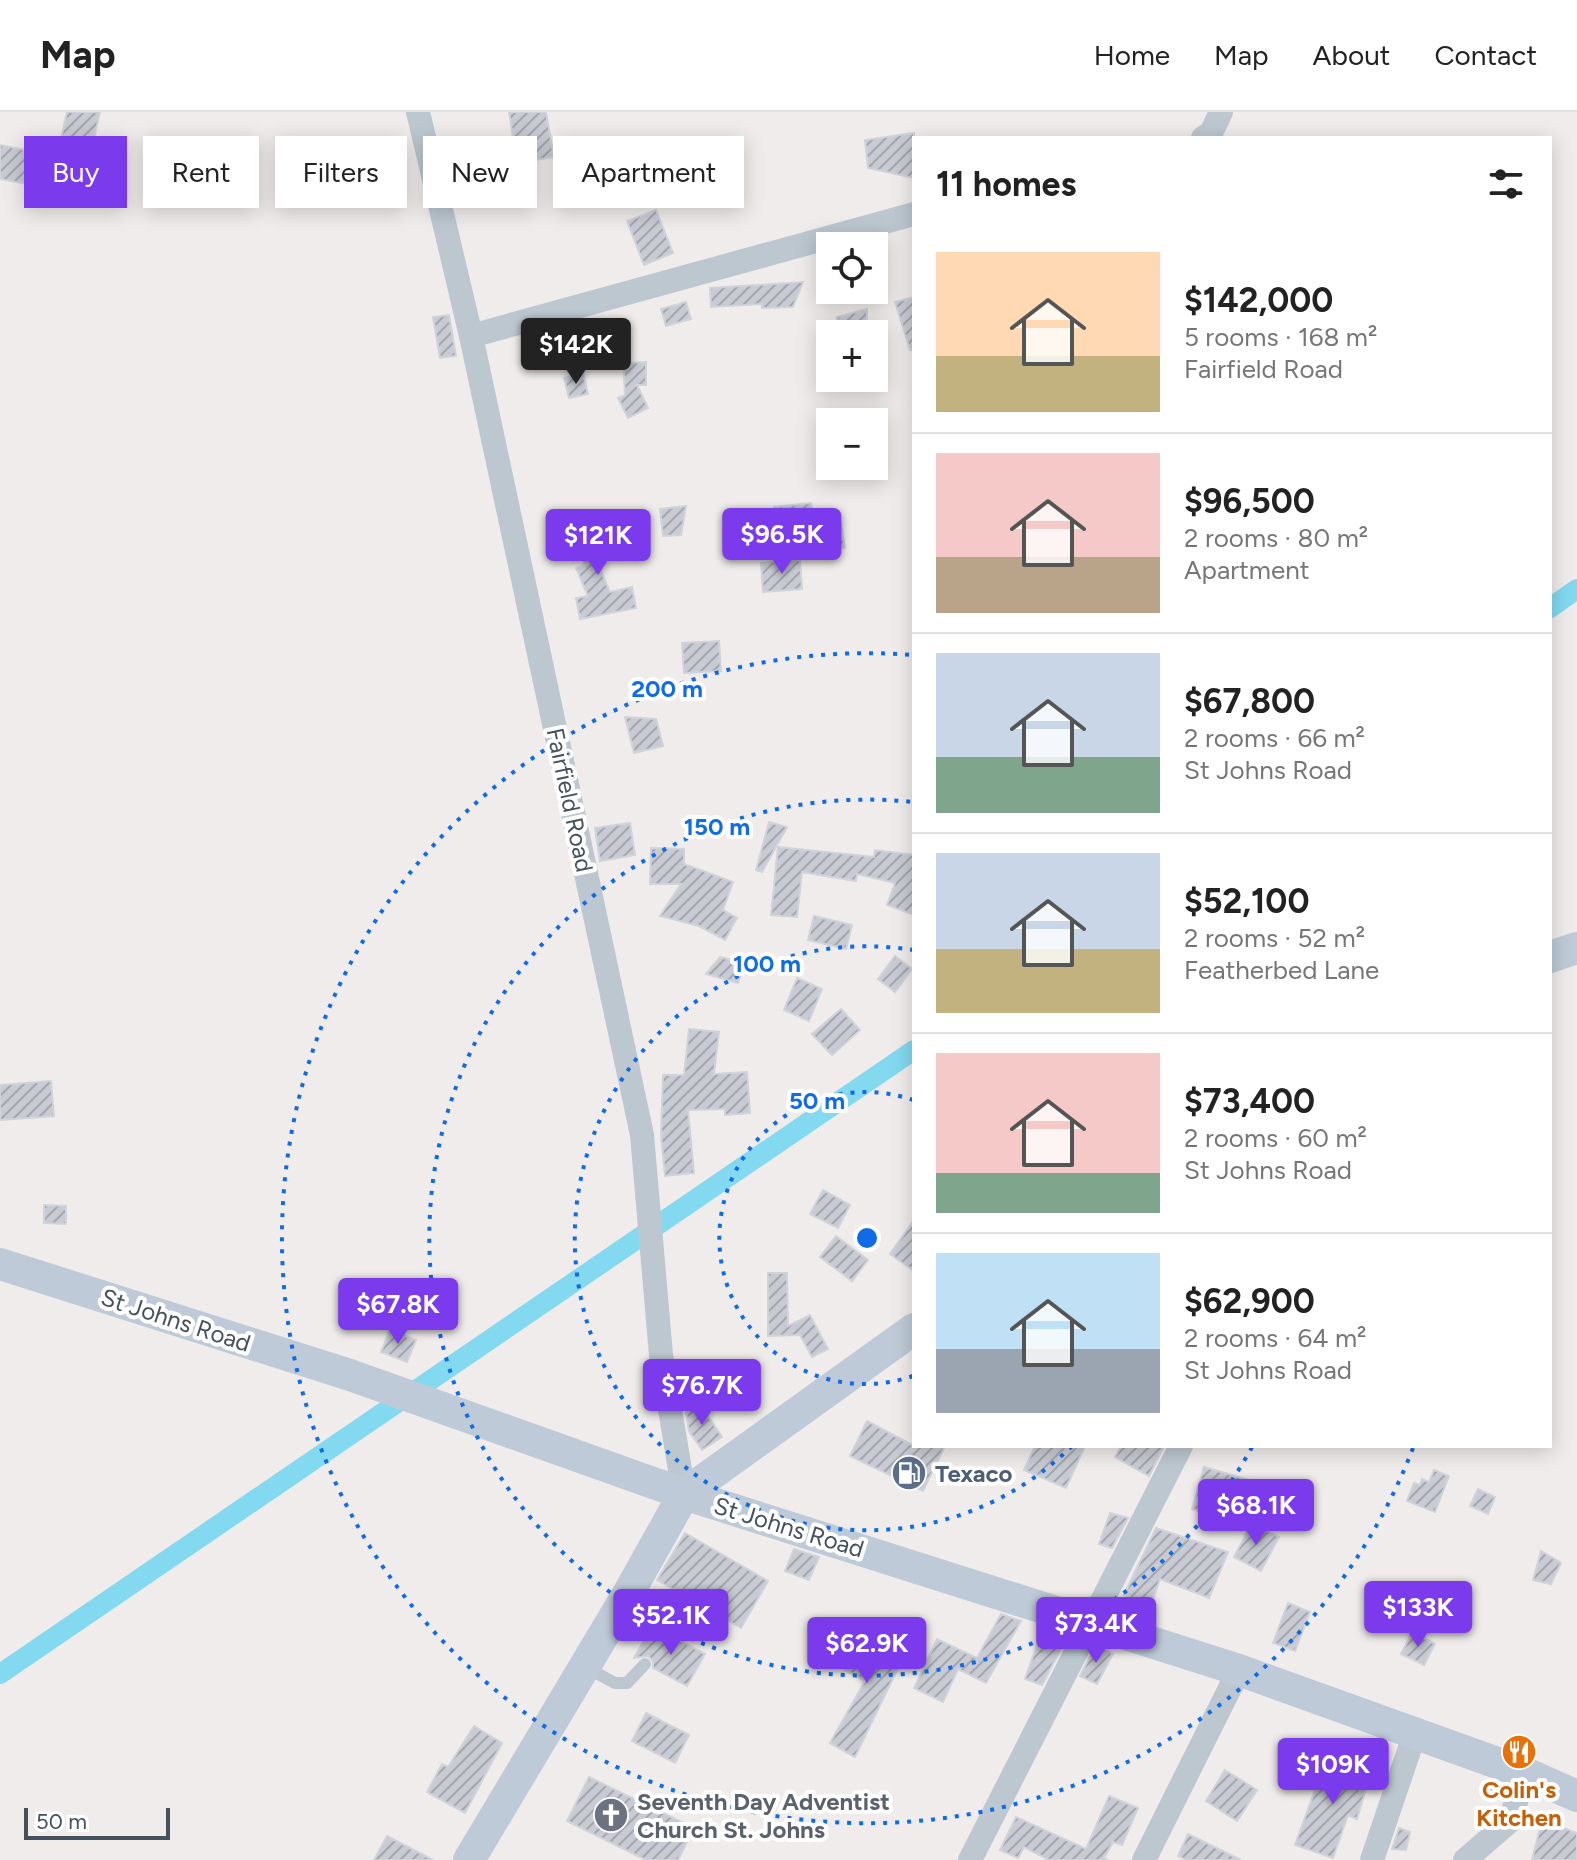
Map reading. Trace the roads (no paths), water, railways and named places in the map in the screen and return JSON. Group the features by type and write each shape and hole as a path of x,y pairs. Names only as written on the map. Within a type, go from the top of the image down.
{"main road":[{"path":"1552,956 1577,948"},
{"name":"St Johns Road","path":"0,1264 350,1375 684,1494 1239,1670 1525,1773 1577,1796"},
{"path":"469,1860 684,1494 912,1330"}],"street":[{"name":"Fairfield Road","path":"418,112 471,336 642,1135 661,1355 684,1494"},
{"path":"1206,136 1211,133 1221,112"},
{"path":"471,336 912,215"},
{"path":"970,1860 1180,1448"},
{"path":"1144,1860 1239,1670"},
{"path":"1372,1860 1415,1733"},
{"path":"1465,1860 1510,1821 1525,1773"}],"lane":[{"path":"628,1594 653,1607 660,1618 660,1630"},
{"path":"585,1667 615,1683 627,1683 645,1664"}],"waterway":[{"path":"1552,607 1577,589"},
{"path":"0,1674 912,1051"}],"place":[{"name":"Texaco","path":"909,1473"},
{"name":"Colin's Kitchen","path":"1519,1752"},
{"name":"Seventh Day Adventist Church St. Johns","path":"611,1815"}]}
